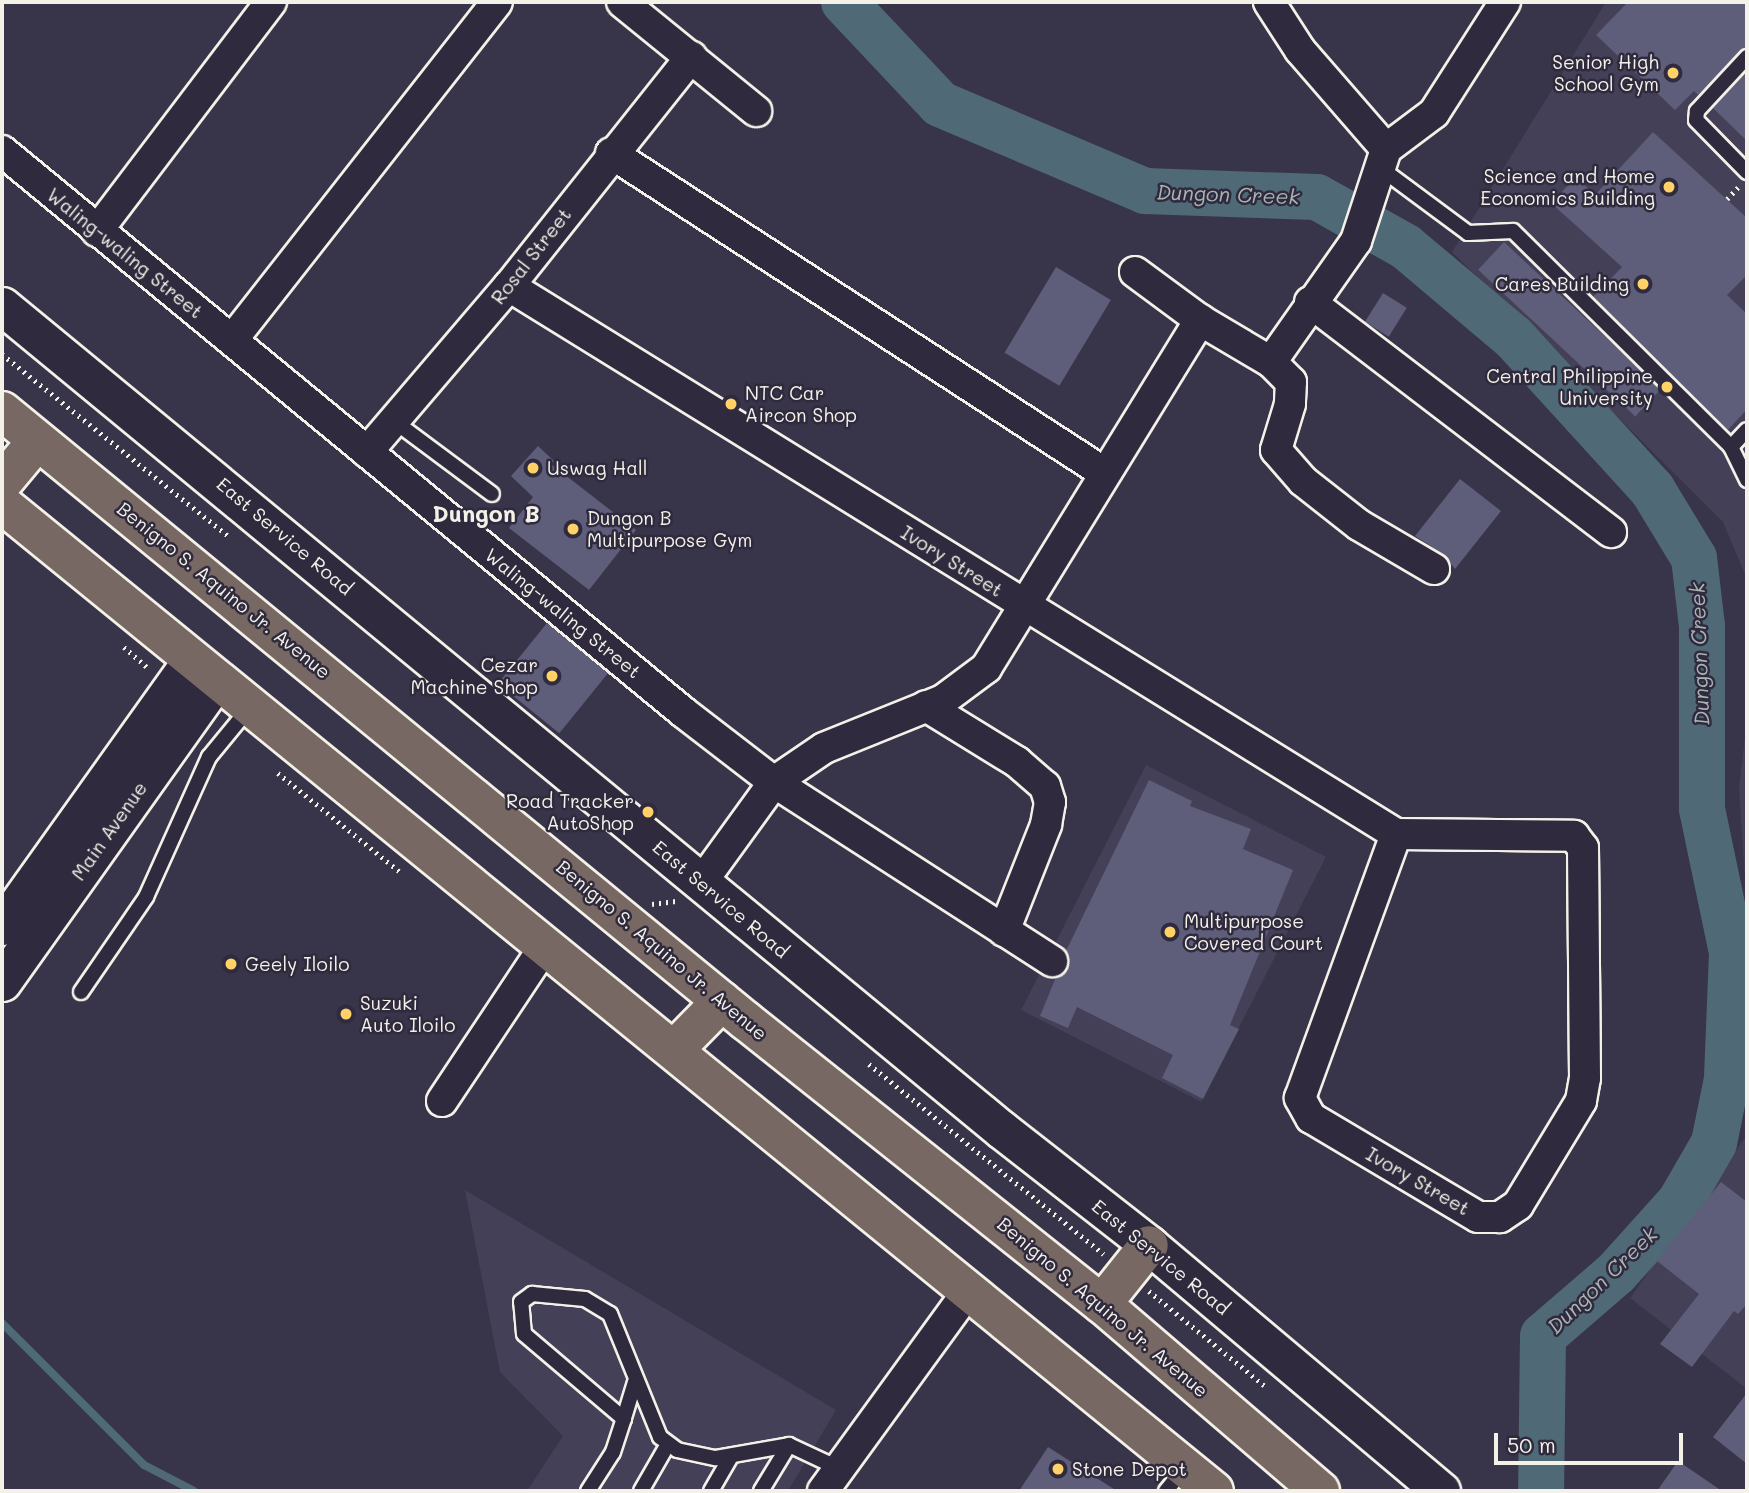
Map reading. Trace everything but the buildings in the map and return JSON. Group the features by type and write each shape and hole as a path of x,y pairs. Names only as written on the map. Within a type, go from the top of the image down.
{"highway":[{"name":"Benigno S. Aquino Jr. Avenue","path":"2,411 722,1001 1102,1304 1320,1491"},
{"path":"2,483 37,441"},
{"path":"2,504 675,1049 967,1293 1188,1483"},
{"path":"675,1049 722,1001"},
{"path":"1102,1304 1138,1259"}],"street":[{"path":"97,231 271,2"},
{"path":"232,340 498,2"},
{"path":"622,2 756,111"},
{"path":"1269,2 1382,169"},
{"path":"1271,362 1310,302 1356,241 1382,169 1434,113 1504,2"},
{"name":"Rosal Street","path":"367,452 509,286 611,153 691,57"},
{"path":"611,153 1104,472"},
{"name":"Waling-waling Street","path":"6,165 97,231 774,782 1052,961"},
{"path":"1135,272 1200,320 1271,362 1291,383 1290,404 1276,450 1303,481 1359,525 1434,569"},
{"name":"Ivory Street","path":"509,286 1021,605 1396,834 1574,836 1583,848 1585,1078 1581,1101 1518,1205 1500,1217 1478,1217 1323,1125 1304,1111 1300,1098 1396,834"},
{"path":"1310,302 1611,532"},
{"name":"East Service Road","path":"2,306 701,883 1138,1259 1441,1491"},
{"path":"701,883 774,782 824,748 943,701 986,668 1021,605 1200,320"},
{"name":"Main Avenue","path":"2,926 204,670"},
{"name":"Main Avenue","path":"2,982 204,670"},
{"path":"926,706 1017,762 1045,786 1049,802 1046,825 1004,932"},
{"path":"442,1101 545,946"},
{"path":"830,1479 967,1293"}],"lane":[{"path":"1747,57 1697,111 1700,129 1747,173"},
{"path":"1382,169 1468,233 1513,231 1731,447 1747,480"},
{"path":"394,421 492,494"},
{"path":"1731,447 1747,430"},
{"path":"81,992 146,897 209,757 251,705"},
{"path":"624,1419 524,1334 521,1302 532,1294 585,1299 610,1314 635,1382 660,1437 668,1444 707,1458 731,1457 789,1445"},
{"path":"588,1491 613,1452 635,1382"},
{"path":"641,1491 668,1444"},
{"path":"789,1445 830,1479"},
{"path":"761,1491 789,1445"},
{"path":"711,1491 731,1457"}],"path":[{"path":"1138,1259 1275,1395"}],"shaded area":[{"name":"Central Philippine University","path":"1606,2 1747,2 1747,579 1723,522 1452,252"},
{"path":"1747,720 1747,909 1739,789"},
{"path":"1146,765 1326,857 1201,1102 1021,1010"},
{"path":"1747,1135 1747,1389 1630,1298"},
{"path":"465,1190 836,1410 788,1491 527,1491 563,1436 500,1372"}],"waterway":[{"name":"Dungon Creek","path":"844,2 940,104 1145,191 1317,197 1406,247 1514,338 1652,489 1694,558 1702,626 1702,809 1732,953 1727,1079 1714,1143 1680,1202 1616,1273 1543,1336 1541,1491"},
{"path":"2,1323 144,1465 194,1491"}],"place":[{"name":"Senior High School Gym","path":"1673,73"},
{"name":"Science and Home Economics Building","path":"1669,187"},
{"name":"Cares Building","path":"1643,284"},
{"name":"Central Philippine University","path":"1667,387"},
{"name":"NTC Car Aircon Shop","path":"731,404"},
{"name":"Uswag Hall","path":"533,468"},
{"name":"Dungon B Multipurpose Gym","path":"573,529"},
{"name":"Cezar Machine Shop","path":"552,676"},
{"name":"Road Tracker AutoShop","path":"648,812"},
{"name":"Multipurpose Covered Court","path":"1170,932"},
{"name":"Geely Iloilo","path":"231,964"},
{"name":"Suzuki Auto Iloilo","path":"346,1014"},
{"name":"Stone Depot","path":"1058,1469"}],"district":[{"name":"Dungon B","path":"486,513"}]}
